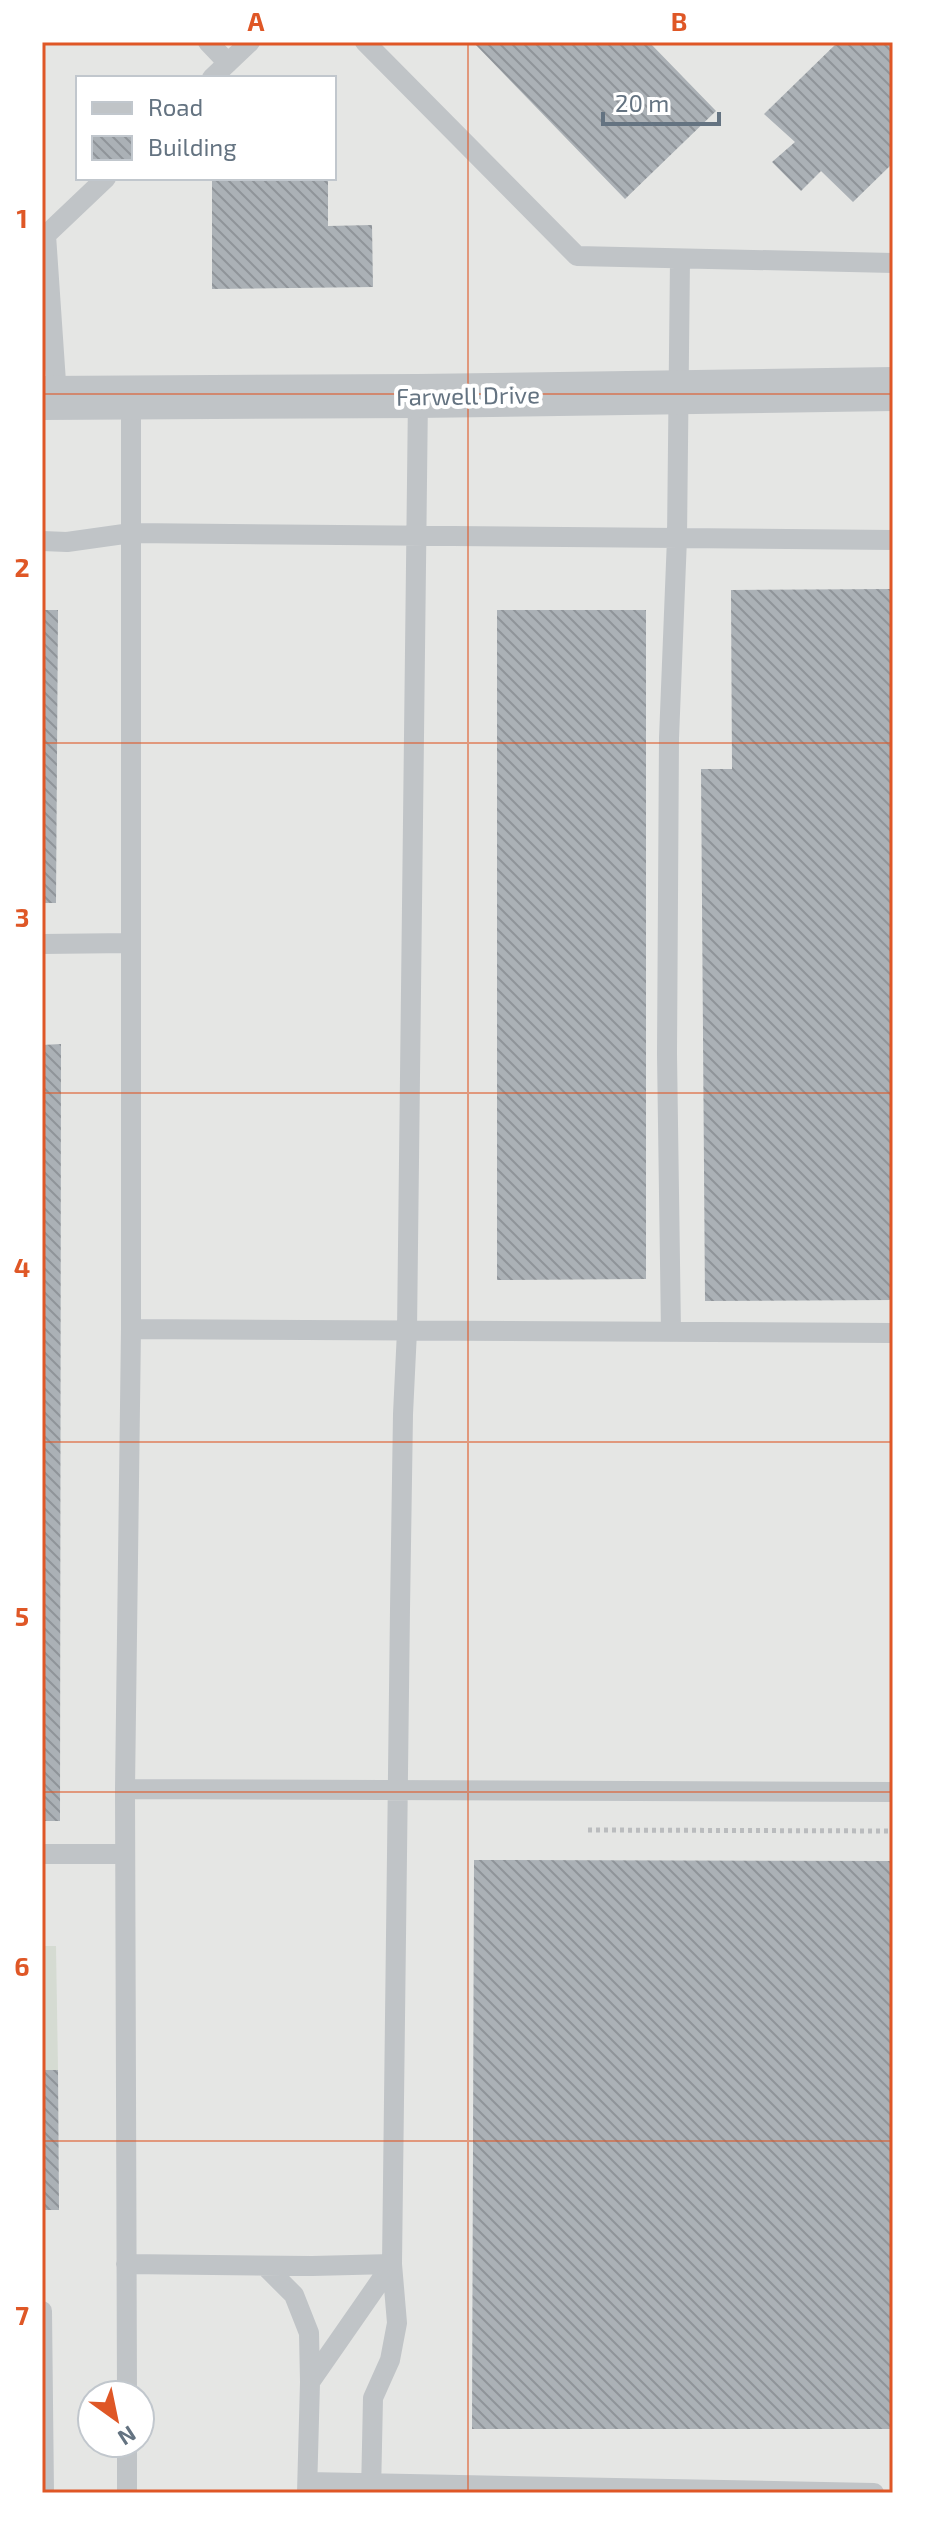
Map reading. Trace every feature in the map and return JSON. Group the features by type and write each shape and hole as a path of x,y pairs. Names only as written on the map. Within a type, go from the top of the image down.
{"street":[{"name":"Farwell Drive","path":"49,398 893,389"}],"lane":[{"path":"208,42 228,63"},
{"path":"214,76 250,42"},
{"path":"365,42 577,256 893,263"},
{"path":"49,398 44,235 104,180"},
{"path":"671,1332 667,1038 669,738 677,538 680,259"},
{"path":"371,2489 373,2398 390,2360 397,2323 392,2264 397,1790 407,1331 418,396"},
{"path":"127,2379 125,1789 131,1329 131,397"},
{"path":"42,541 67,542 131,533 893,540"},
{"path":"42,944 131,943"},
{"path":"131,1329 893,1333"},
{"path":"125,1789 893,1792"},
{"path":"42,1854 125,1854"},
{"path":"126,2264 392,2264"},
{"path":"310,2382 392,2264"},
{"path":"265,2266 294,2295 309,2333 307,2488 874,2493"},
{"path":"42,2311 44,2493"},
{"path":"127,2459 127,2493"}],"path":[{"path":"588,1830 893,1831"}],"shaded area":[{"path":"42,42 893,42 893,2493 42,2493"},
{"path":"42,1946 56,1946 58,2070 42,2070"}],"building":[{"path":"473,42 649,42 716,111 625,199"},
{"path":"838,42 893,42 893,163 853,202 821,171 801,191 772,162 795,142 764,114"},
{"path":"328,180 328,226 372,225 373,287 212,289 212,181"},
{"path":"893,589 893,1300 705,1301 701,769 732,769 731,590"},
{"path":"42,610 58,610 56,903 42,903"},
{"path":"497,610 646,610 646,1279 497,1280"},
{"path":"61,1044 60,1821 42,1821 42,1045"},
{"path":"474,1860 893,1861 893,2429 472,2429"},
{"path":"42,2070 58,2070 59,2210 42,2210"}]}
